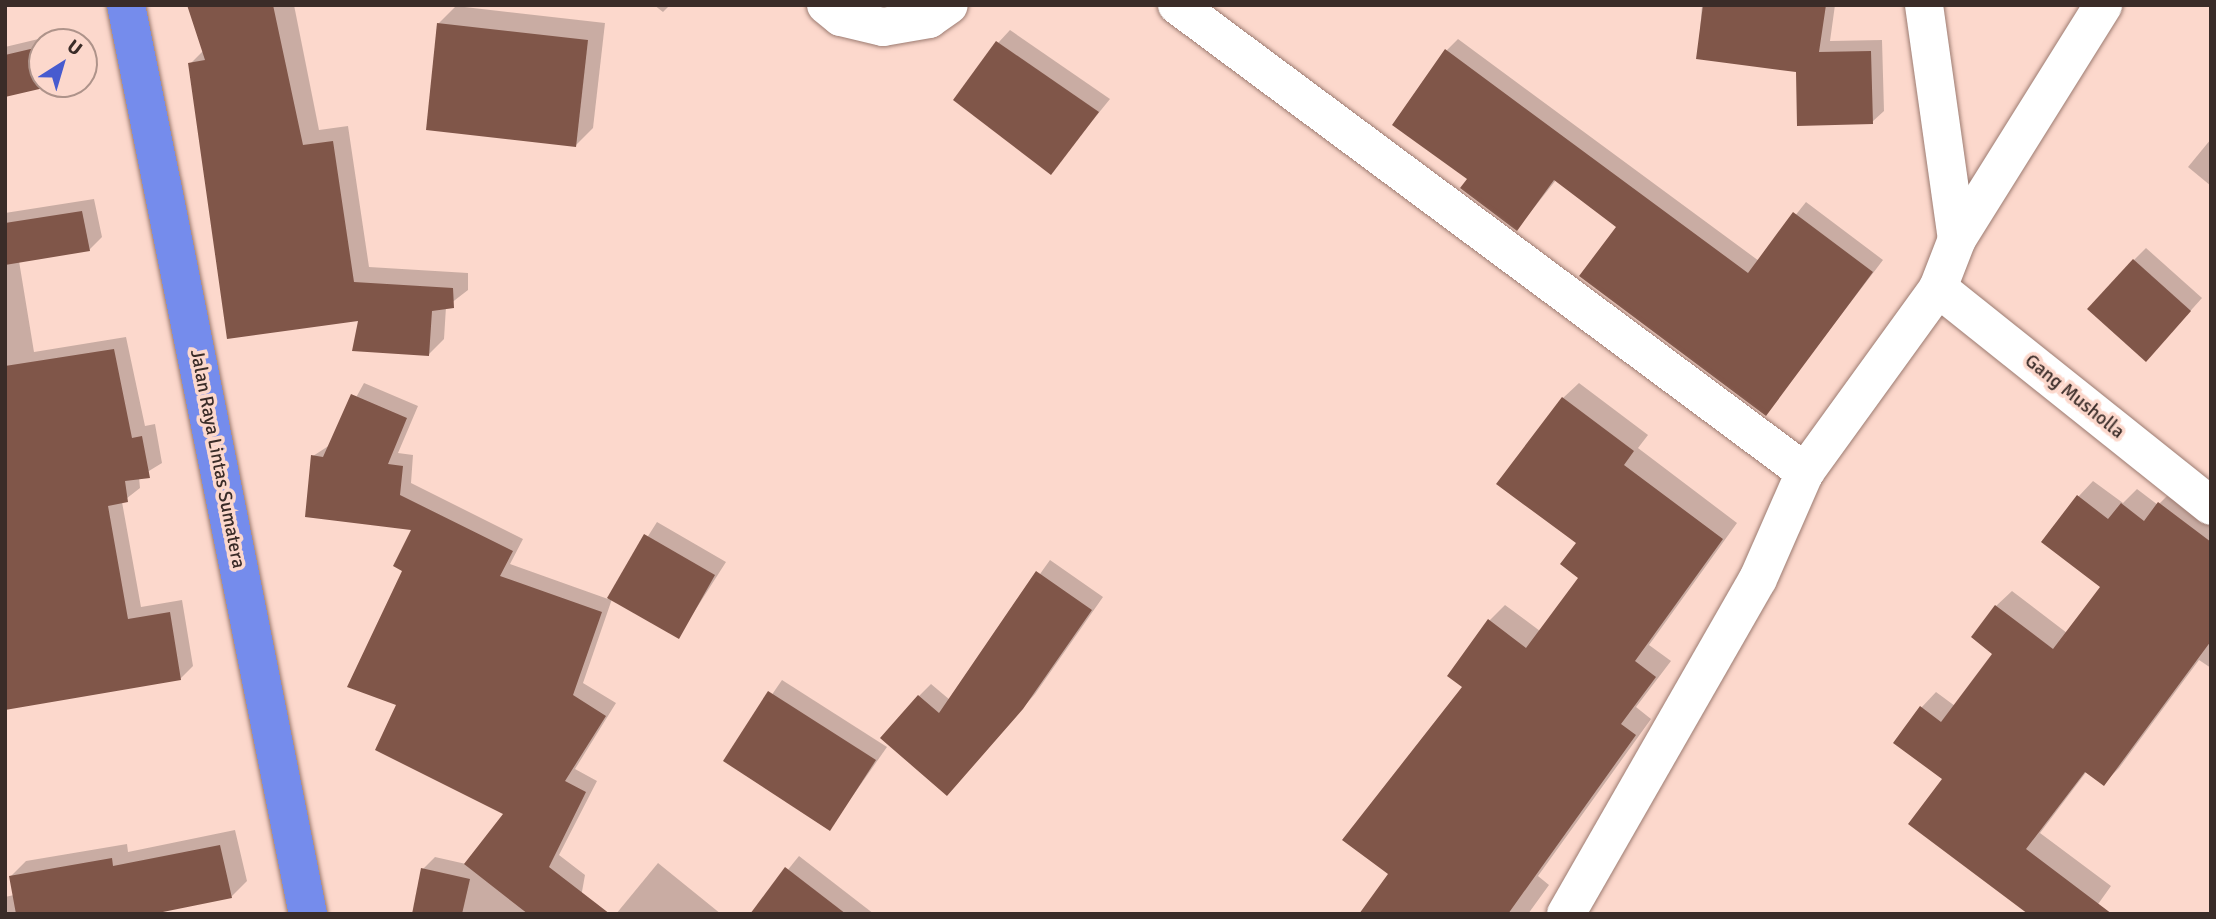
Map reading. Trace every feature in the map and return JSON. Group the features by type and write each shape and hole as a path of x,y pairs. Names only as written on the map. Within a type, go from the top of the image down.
{"highway":[{"name":"Jalan Raya Lintas Sumatera","path":"126,5 308,914"}],"street":[{"path":"826,5 841,17 883,27 929,19 949,5"},
{"path":"1177,5 1805,472"},
{"path":"1924,5 1957,239"},
{"path":"1566,914 1758,579 1805,472 1938,288 1957,239 2103,5"},
{"name":"Gang Musholla","path":"1938,288 2211,506"}],"building":[{"path":"187,5 273,5 303,145 333,141 354,282 453,288 454,308 432,311 429,356 352,351 358,321 227,339 188,63 205,60"},
{"path":"1703,5 1826,5 1819,52 1871,51 1873,124 1797,126 1796,72 1696,59"},
{"path":"437,23 588,40 576,147 426,130"},
{"path":"996,41 1099,112 1051,175 953,100"},
{"path":"1445,49 1748,273 1793,212 1873,272 1766,416 1579,276 1616,227 1554,180 1517,231 1460,188 1467,179 1392,125"},
{"path":"28,50 28,92 5,97 5,55"},
{"path":"82,211 90,251 5,265 5,223"},
{"path":"2133,259 2191,311 2146,362 2087,309"},
{"path":"114,349 132,438 142,436 150,478 125,481 128,502 108,506 128,619 170,612 181,680 5,710 5,366"},
{"path":"351,394 407,418 388,464 403,466 400,495 513,551 500,576 602,612 573,695 606,716 565,781 586,792 549,867 610,914 528,914 464,864 503,814 375,750 396,705 347,687 402,571 393,566 411,530 305,517 311,455 323,457"},
{"path":"1562,397 1634,451 1624,465 1723,539 1635,661 1656,677 1621,724 1636,735 1508,914 1359,914 1388,874 1342,840 1462,687 1447,676 1488,619 1526,648 1578,578 1560,564 1576,543 1496,484"},
{"path":"2077,495 2108,519 2121,503 2144,521 2158,502 2211,542 2211,641 2104,786 2085,772 2026,849 2112,914 2028,914 1908,824 1942,779 1893,743 1920,706 1941,722 1992,654 1971,637 1995,605 2053,649 2100,587 2041,542"},
{"path":"644,534 715,575 679,639 607,598"},
{"path":"1036,571 1092,610 1023,709 947,796 880,738 918,695 939,713"},
{"path":"768,691 876,760 830,831 723,761"},
{"path":"220,845 232,898 153,914 16,914 9,876 112,858 113,866"},
{"path":"785,867 846,914 750,914"},
{"path":"421,868 470,879 462,914 412,914"}]}
